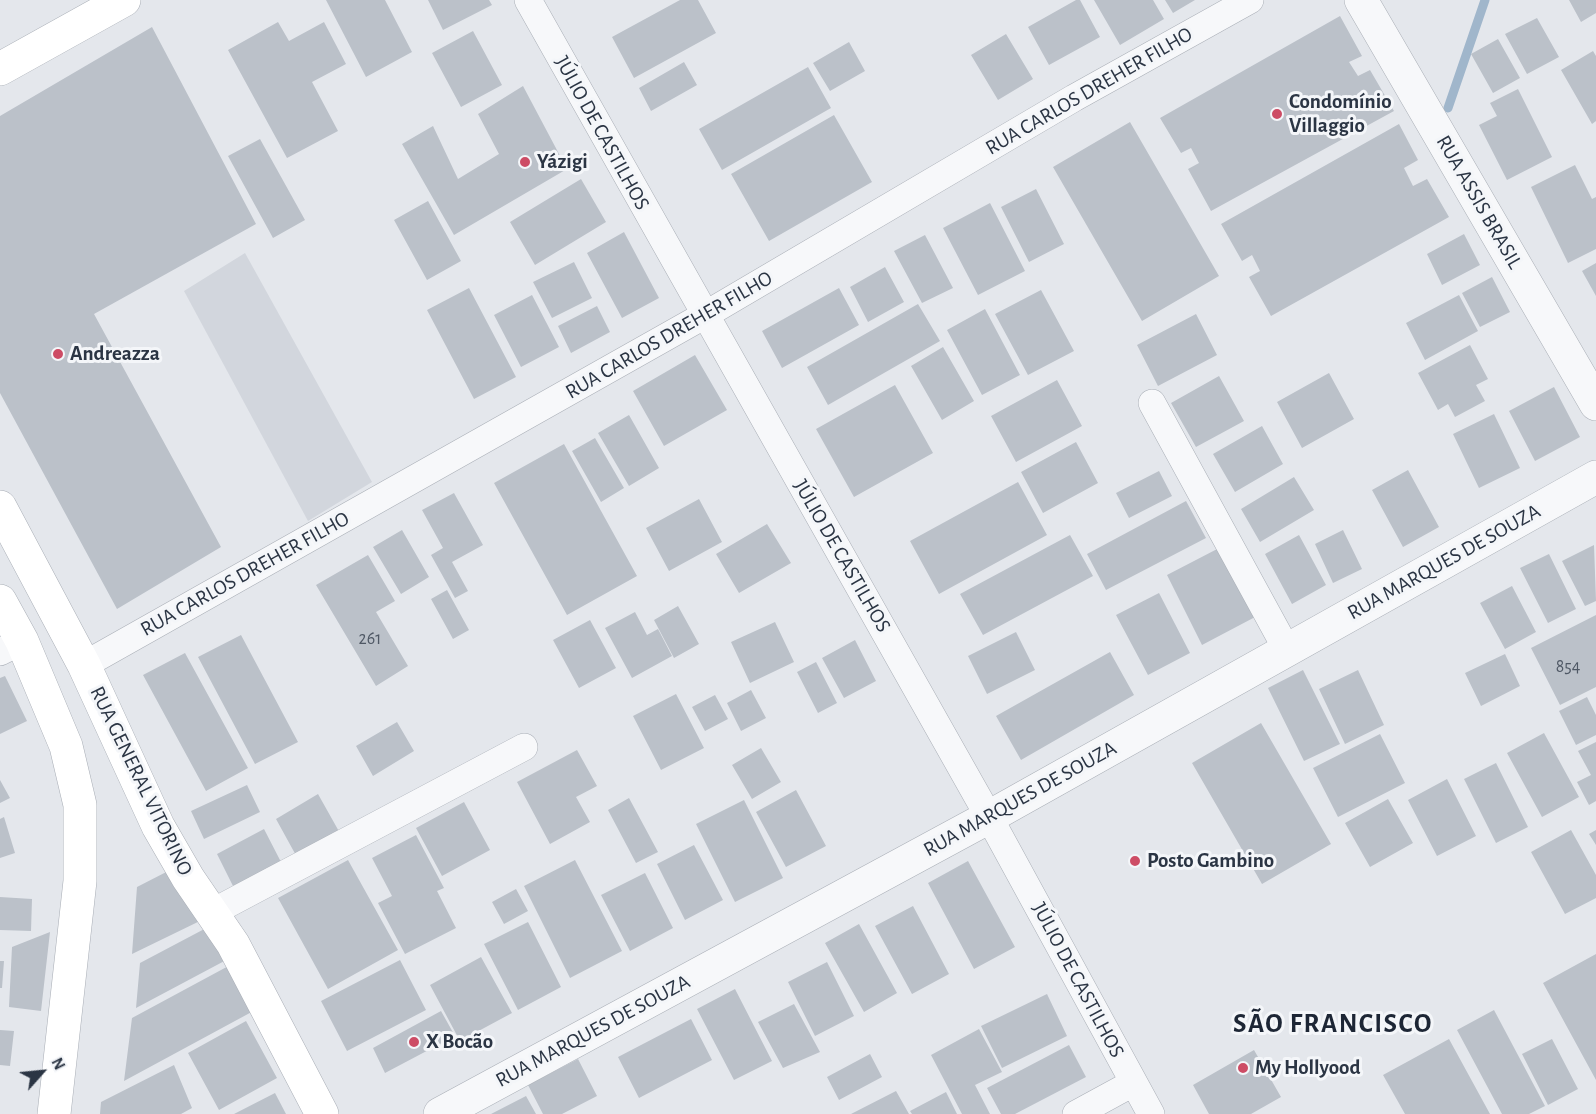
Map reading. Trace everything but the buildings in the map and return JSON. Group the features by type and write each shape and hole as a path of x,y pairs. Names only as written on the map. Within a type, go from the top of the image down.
{"main road":[{"path":"0,69 124,0"},
{"name":"RUA GENERAL VITORINO","path":"0,507 84,665 158,826 256,984 322,1114"},
{"path":"0,601 11,647 66,746 80,805 80,881 54,1114"}],"street":[{"name":"JÚLIO DE CASTILHOS","path":"528,0 989,817 1150,1114"},
{"name":"RUA CARLOS DREHER FILHO","path":"84,665 705,315 1074,98 1250,0"},
{"name":"RUA ASSIS BRASIL","path":"1361,0 1596,404"},
{"path":"1152,403 1287,650"},
{"name":"RUA MARQUES DE SOUZA","path":"440,1114 989,817 1596,477"},
{"path":"211,913 524,747"},
{"path":"1076,1114 1132,1083"}],"shaded area":[{"path":"245,253 372,482 308,521 184,291"}],"waterway":[{"path":"1448,108 1485,0"}],"place":[{"name":"Condomínio Villaggio","path":"1277,114"},
{"name":"Yázigi","path":"525,162"},
{"name":"Andreazza","path":"58,354"},
{"name":"Posto Gambino","path":"1135,861"},
{"name":"X Bocão","path":"414,1042"},
{"name":"My Hollyood","path":"1243,1068"}],"district":[{"name":"SÃO FRANCISCO","path":"1333,1024"}]}
